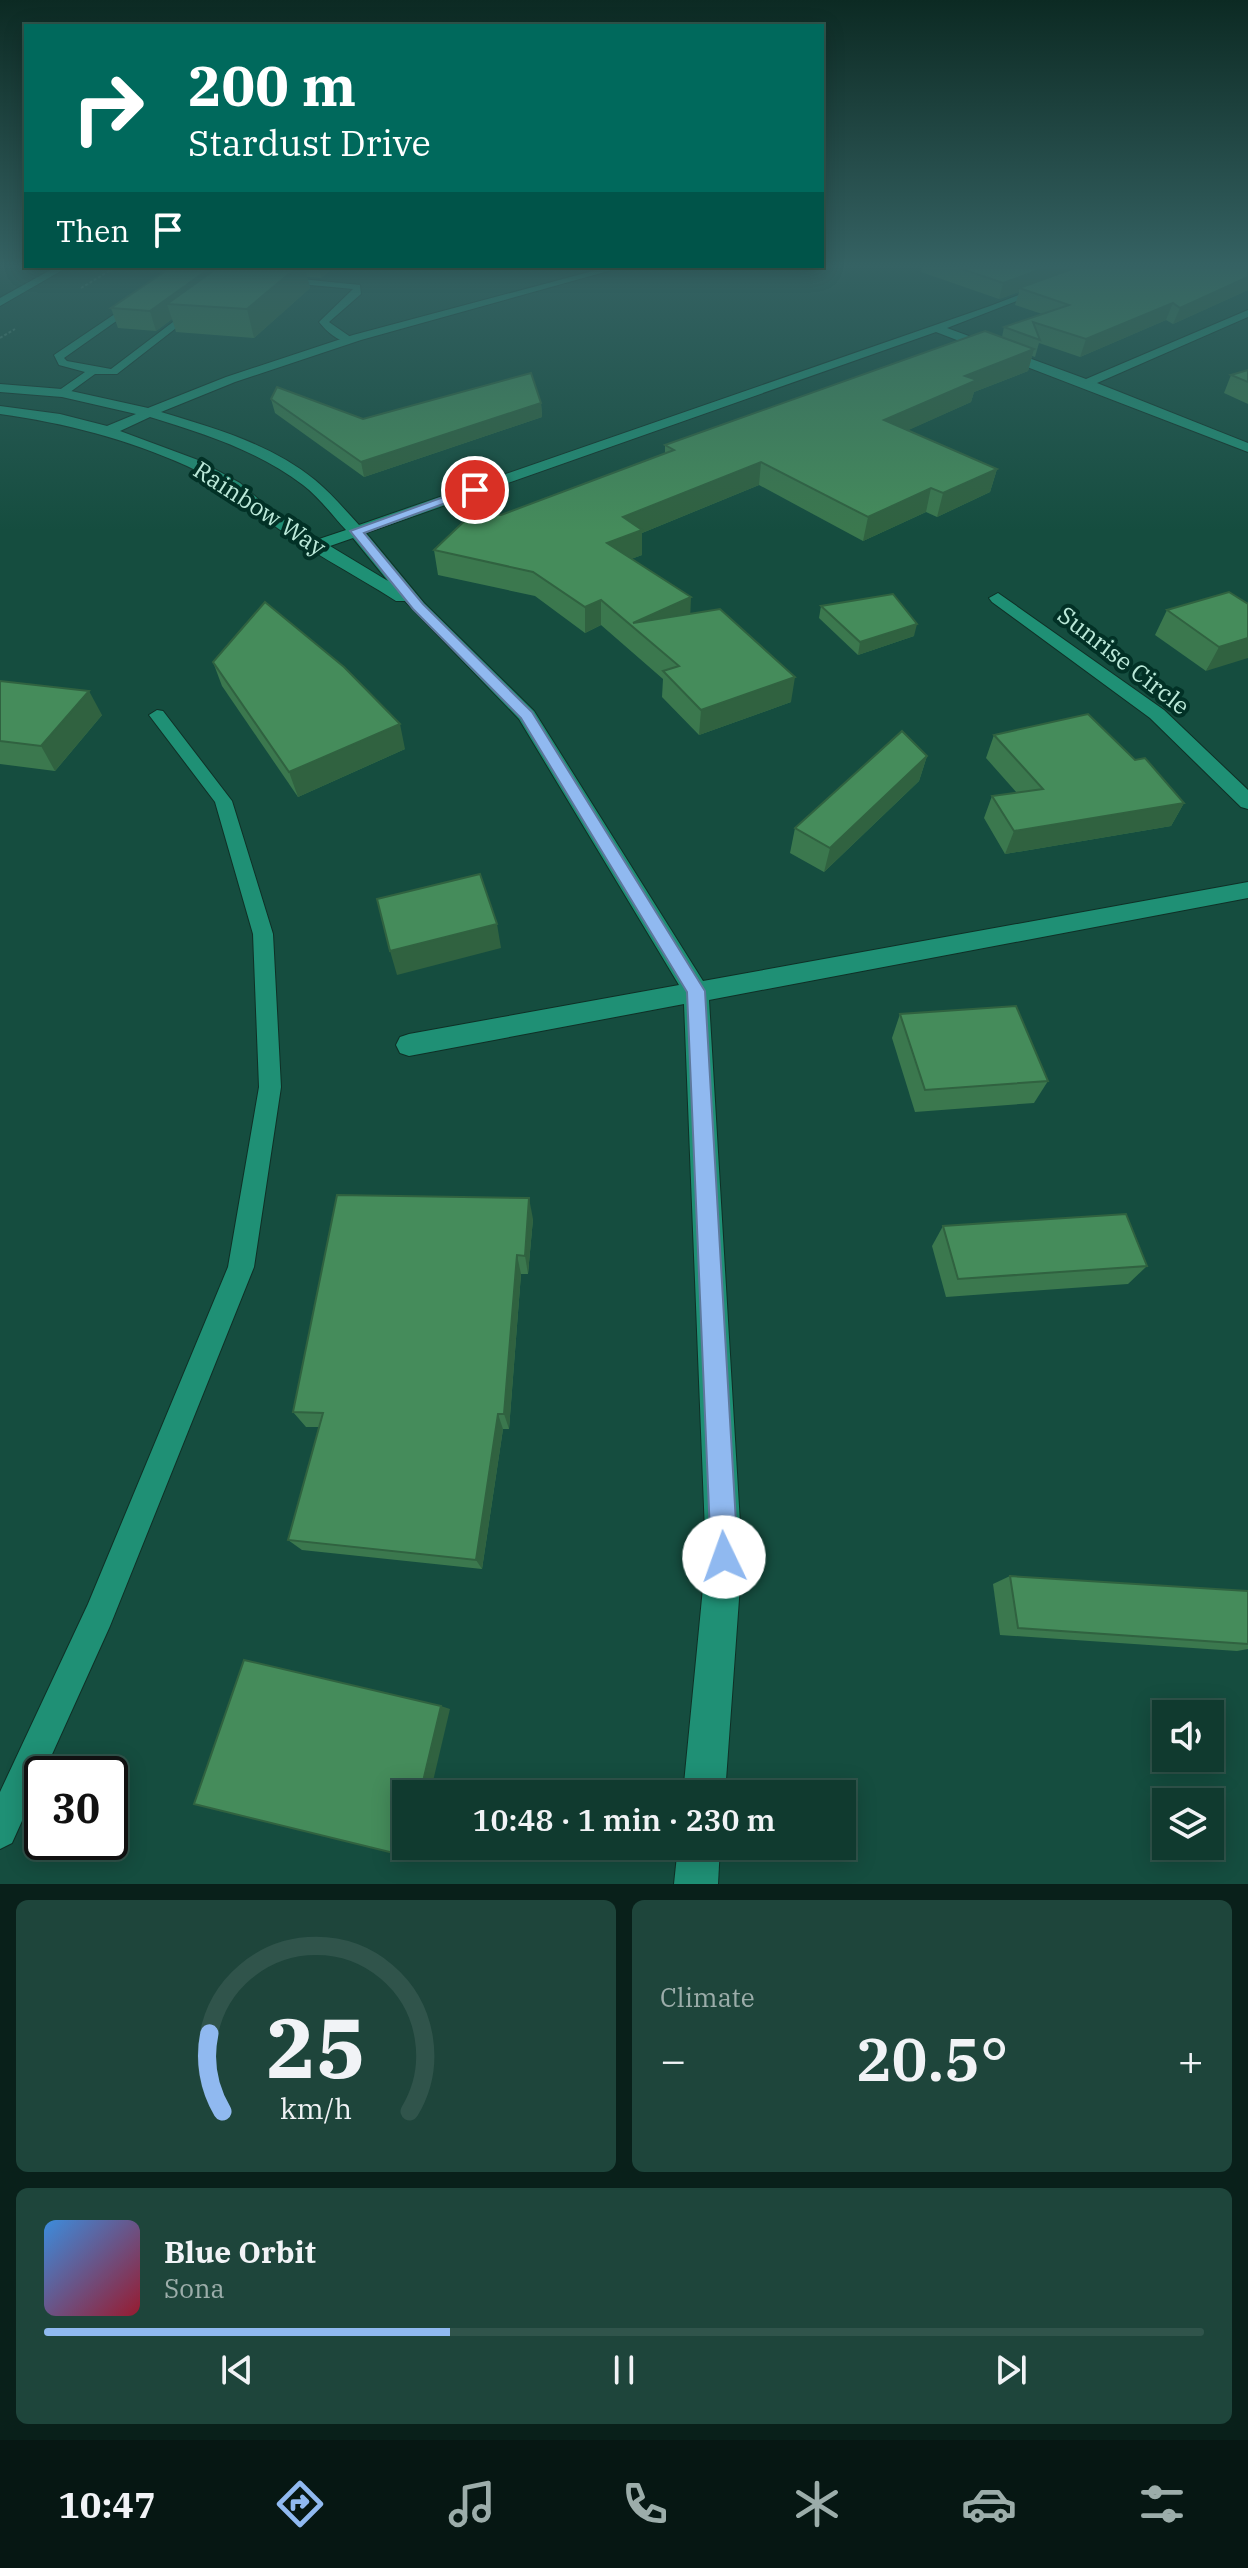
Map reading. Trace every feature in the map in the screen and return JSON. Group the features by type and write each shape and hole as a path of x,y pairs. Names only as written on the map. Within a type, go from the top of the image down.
{"street":[{"path":"108,431 147,412 296,356"},
{"path":"317,545 855,356"},
{"path":"1012,356 1248,448"},
{"path":"1086,383 1149,356"},
{"name":"Rainbow Way","path":"0,388 62,393 147,412 220,434 266,455 310,483 356,531 418,607 527,715 696,991 724,1557 705,1780"},
{"name":"Rainbow Way","path":"0,410 60,418 108,431 193,463 235,486 267,514 418,607"},
{"name":"Sunrise Circle","path":"998,598 1157,714 1248,802"},
{"path":"409,1045 1248,890"},
{"path":"696,1884 698,1860"}],"lane":[{"path":"60,356 63,363 93,371 113,372 134,356"},
{"path":"62,393 93,371"},
{"path":"0,1831 99,1615 241,1267 270,1087 263,934 232,830 223,801 157,715"}],"building":[{"path":"915,356 1016,356 965,376 977,380 884,420 997,469 943,493 931,488 868,517 761,462 623,517 642,530 607,543 691,597 633,623 720,609 795,677 701,710 663,671 679,666 601,600 585,607 533,572 434,550 476,510 501,515 674,450 665,445"},
{"path":"1248,370 1248,382 1231,375"},
{"path":"531,373 541,403 361,462 271,399 277,387 363,419"},
{"path":"1229,592 1248,604 1248,638 1219,647 1167,610"},
{"path":"893,594 917,624 860,642 821,606"},
{"path":"265,602 344,667 400,724 289,772 213,662"},
{"path":"0,681 89,691 41,746 0,741"},
{"path":"1088,714 1135,760 1145,758 1184,803 1014,831 992,796 1043,789 994,735"},
{"path":"902,731 927,756 830,848 795,828"},
{"path":"480,874 497,924 390,951 377,899"},
{"path":"1016,1006 1048,1081 925,1090 900,1014"},
{"path":"337,1195 529,1198 525,1256 517,1255 504,1414 498,1414 476,1560 288,1540 323,1413 293,1412"},
{"path":"1126,1214 1147,1266 958,1279 943,1226"},
{"path":"1010,1576 1248,1591 1248,1644 1018,1628"},
{"path":"244,1660 441,1706 423,1780 392,1780 392,1853 194,1804"}],"route":[{"path":"475,490 356,531 418,607 527,715 696,991 724,1557"}]}
